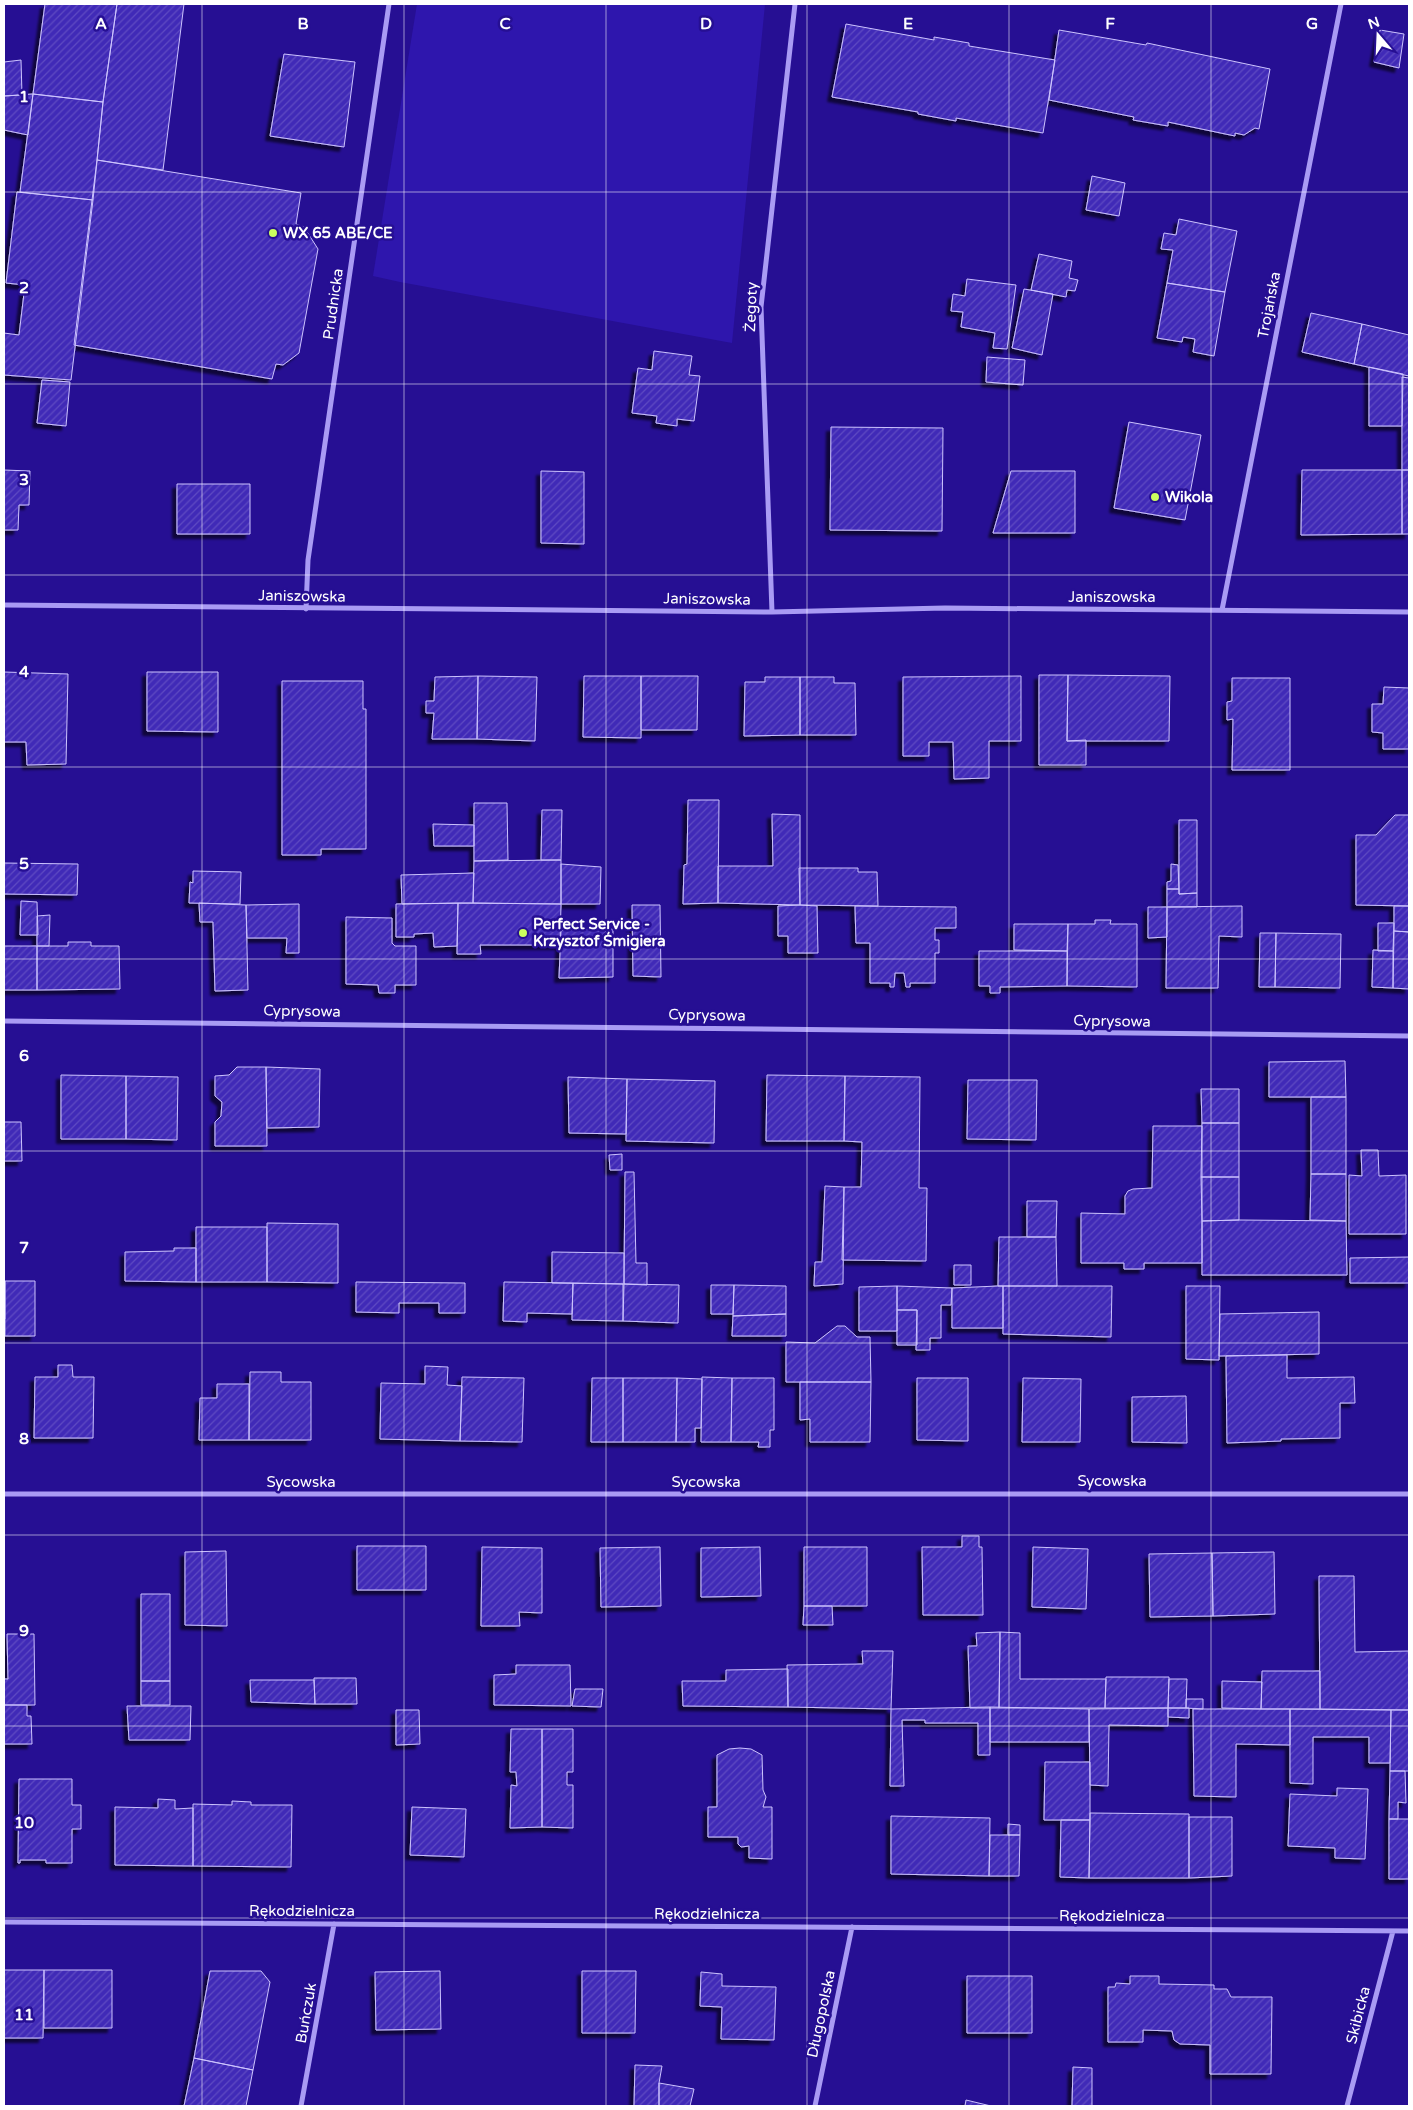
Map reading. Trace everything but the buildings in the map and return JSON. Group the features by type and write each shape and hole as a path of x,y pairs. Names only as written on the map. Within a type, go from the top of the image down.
{"street":[{"name":"Prudnicka","path":"306,609 308,560 389,4"},
{"name":"Żegoty","path":"772,612 761,307 795,4"},
{"name":"Trojańska","path":"1222,610 1341,4"},
{"name":"Janiszowska","path":"4,605 772,612 945,608 1409,612"},
{"name":"Cyprysowa","path":"4,1021 1409,1036"},
{"name":"Sycowska","path":"4,1494 1409,1494"},
{"name":"Rękodzielnicza","path":"4,1922 1409,1931"},
{"name":"Buńczuk","path":"301,2106 334,1924"},
{"name":"Długopolska","path":"815,2106 852,1927"},
{"name":"Skibicka","path":"1347,2106 1393,1931"}],"shaded area":[{"path":"417,4 765,4 732,343 373,276"}],"place":[{"name":"WX 65 ABE/CE","path":"273,233"},
{"name":"Wikola","path":"1155,497"},
{"name":"Perfect Service - Krzysztof Śmigiera","path":"523,933"}]}
